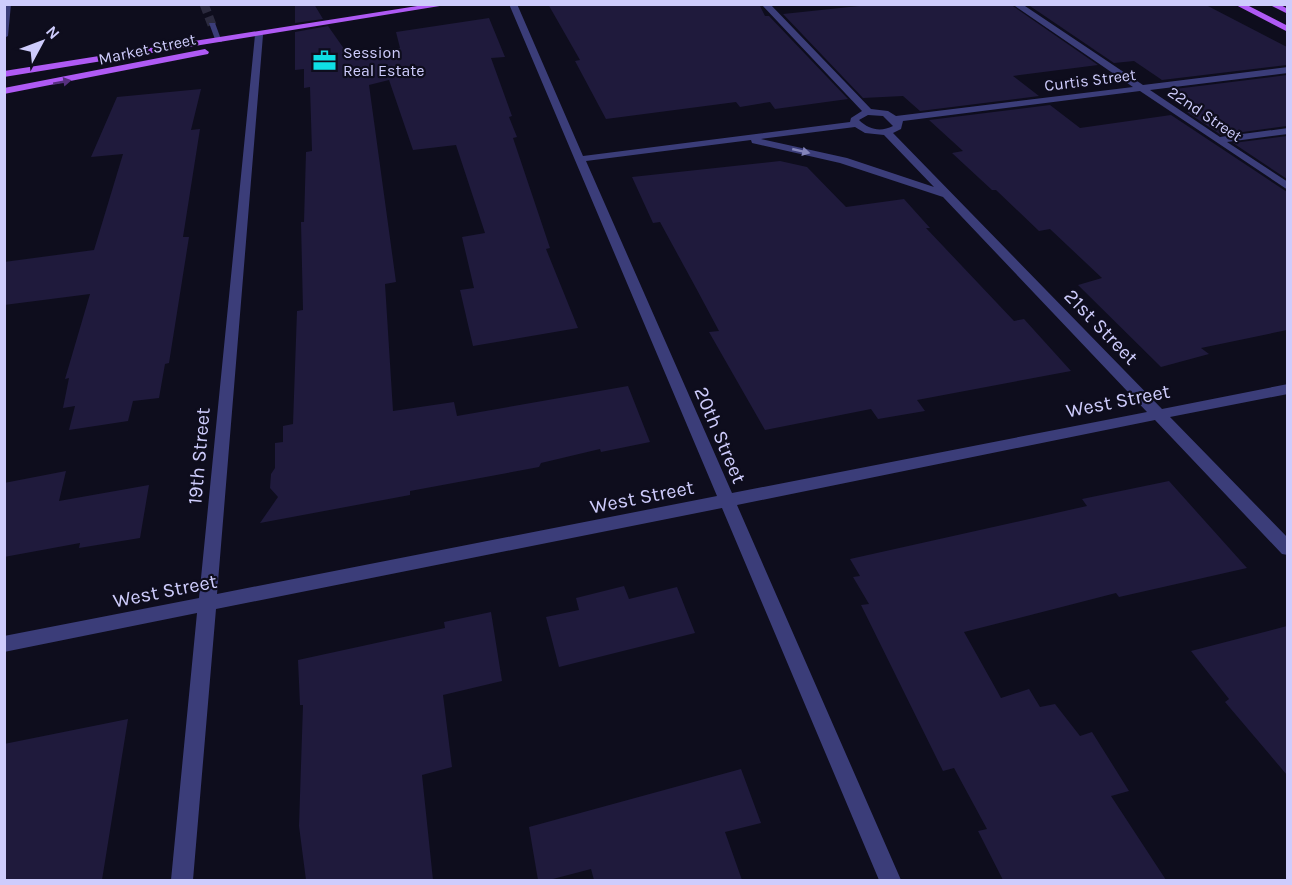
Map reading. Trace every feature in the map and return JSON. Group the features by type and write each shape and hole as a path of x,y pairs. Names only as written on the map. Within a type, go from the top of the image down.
{"main road":[{"name":"Market Street","path":"4,74 448,4"},
{"path":"1238,4 1287,30"},
{"path":"1272,4 1287,12"},
{"name":"Market Street","path":"4,91 204,52 259,35"}],"street":[{"path":"5,31 7,4"},
{"name":"20th Street","path":"513,4 581,159 725,502 890,880"},
{"path":"766,5 783,4"},
{"name":"22nd Street","path":"1016,4 1140,89 1286,184"},
{"path":"766,5 868,112"},
{"path":"212,25 219,40"},
{"name":"19th Street","path":"182,880 259,35"},
{"name":"Curtis Street","path":"897,119 1287,70"},
{"path":"581,159 856,124 872,131 887,132 898,127 897,119 885,113 868,112 856,117 856,124"},
{"path":"1217,140 1287,131"},
{"name":"21st Street","path":"887,132 1287,549"},
{"path":"744,139 843,160 947,196"},
{"name":"West Street","path":"4,644 1287,389"}],"building":[{"path":"295,4 314,4 323,19 295,23"},
{"path":"548,4 759,4 765,16 769,16 848,99 775,109 770,102 740,107 736,102 606,119 575,61 580,60"},
{"path":"878,4 1010,4 1098,65 1013,76 1039,96 920,111 903,96 863,98 783,14"},
{"path":"1027,4 1204,4 1287,47 1287,65 1162,80 1134,61 1114,63"},
{"path":"489,18 505,57 491,58 512,116 509,117 517,137 513,138 550,248 546,249 578,328 473,346 460,290 474,288 462,237 485,233 456,145 413,150 389,80 369,85 396,282 385,284 393,411 454,402 457,416 628,386 650,442 601,452 600,449 541,463 539,467 410,491 410,495 260,523 278,497 270,488 271,474 275,468 275,443 283,442 283,426 293,424 297,311 303,310 301,222 304,222 306,152 312,151 310,87 304,88 304,69 295,70 295,32 328,26 347,53 400,48 396,32"},
{"path":"1287,75 1287,126 1221,135 1187,112 1204,110 1175,89"},
{"path":"201,89 191,130 200,129 183,237 189,237 169,363 165,364 159,398 133,401 128,421 69,430 75,406 63,408 69,378 65,379 90,294 4,305 4,262 94,250 123,154 91,157 117,97"},
{"path":"1050,105 1080,128 1171,115 1287,192 1287,330 1201,348 1209,354 1161,367 1078,285 1102,278 1050,229 1039,231 996,190 992,190 952,153 963,151 929,120"},
{"path":"1287,136 1287,179 1233,143"},
{"path":"780,161 807,167 846,207 904,199 930,228 926,228 1014,321 1024,319 1071,371 917,400 925,411 878,419 871,409 765,430 709,332 719,331 660,222 653,223 632,177"},
{"path":"66,471 59,501 149,485 140,538 79,548 80,543 4,557 4,483"},
{"path":"1169,481 1247,568 1119,597 1116,593 964,632 1001,698 1029,689 1040,707 1055,704 1080,736 1092,732 1129,791 1111,796 1166,880 1003,880 978,831 987,829 954,768 943,771 861,605 869,604 853,577 860,576 850,559 1087,506 1082,499"},
{"path":"624,586 629,599 677,587 695,633 559,667 546,617 579,610 576,598"},
{"path":"491,612 502,681 443,695 452,767 422,775 433,880 306,880 299,826 303,705 300,705 298,660 445,628 444,622"},
{"path":"1287,626 1287,775 1225,702 1229,699 1191,651"},
{"path":"128,719 102,880 4,880 4,744"},
{"path":"741,769 761,823 725,832 742,880 594,880 591,869 549,880 538,880 529,827"}],"tunnel":[{"path":"204,4 212,25"}],"place":[{"name":"Session Real Estate","path":"325,61"}]}
